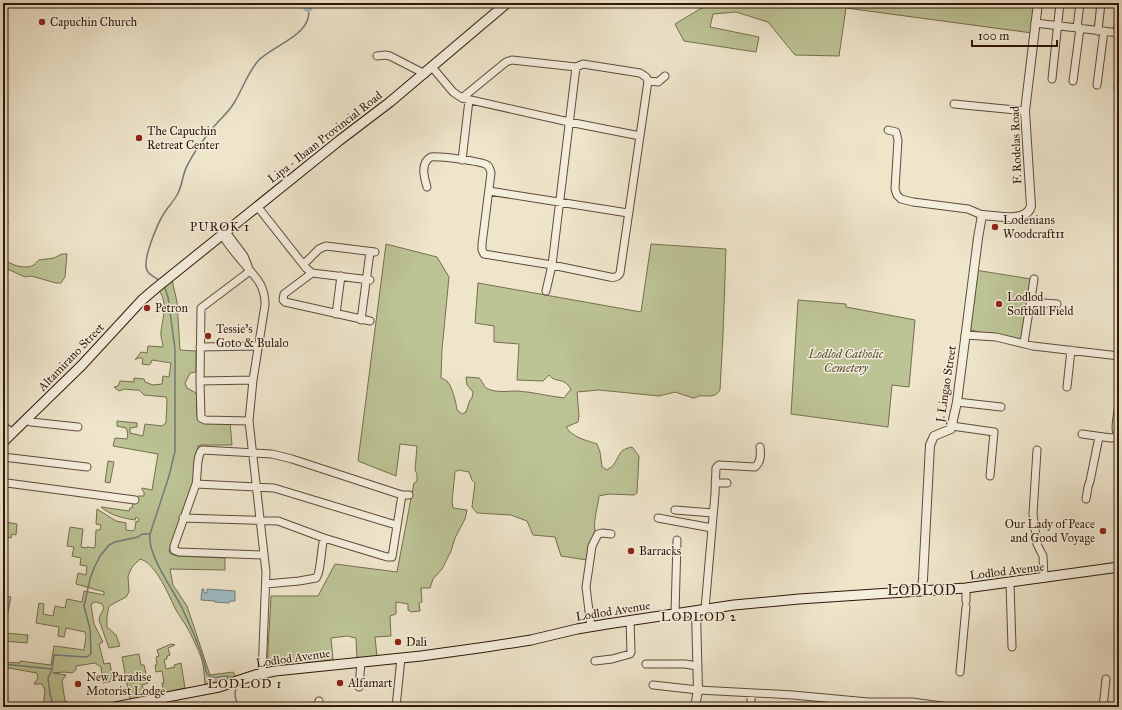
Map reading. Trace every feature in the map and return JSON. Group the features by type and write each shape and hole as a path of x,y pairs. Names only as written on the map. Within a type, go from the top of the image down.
{"main road":[{"name":"Lipa - Ibaan Provincial Road","path":"156,288 429,70 507,3"},
{"name":"Altamirano Street","path":"3,442 82,365 156,288"},
{"name":"Lodlod Avenue","path":"115,707 151,703 230,684 262,674 290,669 401,658 486,647 531,640 576,629 591,628 630,620 700,610 792,599 966,588 1119,567"}],"street":[{"name":"F. Rodelas Road","path":"982,215 1010,217 1022,216 1027,214 1030,210 1032,199 1029,177 1025,110 1038,3"},
{"path":"1052,79 1060,3"},
{"path":"1073,82 1079,28 1080,3"},
{"path":"1097,85 1101,31 1101,3"},
{"path":"1035,23 1118,33 1119,19"},
{"path":"377,56 390,56 429,70 453,92 465,99 640,136"},
{"path":"426,187 424,172 425,162 428,158 434,156 462,160 483,163 488,166 491,173 482,247 484,254 552,265 610,277 618,276 622,270 628,213 648,81 646,77 640,73 583,64 576,67 510,60 465,99 462,160"},
{"path":"546,291 552,265 576,67"},
{"path":"648,81 658,82 665,76"},
{"path":"1118,88 1119,78"},
{"path":"954,104 1025,110"},
{"path":"888,130 896,132 898,140 895,189 897,195 901,199 968,209 982,215"},
{"path":"489,191 628,213"},
{"path":"258,206 312,273 368,280"},
{"name":"J. Lingao Street","path":"922,590 924,579 930,445 934,436 948,430 952,426 957,402 982,215"},
{"path":"224,233 244,256 250,271 260,282 265,297 253,380 249,421 266,584 262,674"},
{"path":"304,264 319,249 326,246 372,252 362,320"},
{"path":"249,421 204,420 201,418 200,347 201,308 250,271"},
{"path":"312,273 284,294 283,300 285,302 370,322"},
{"path":"336,314 341,276"},
{"path":"1024,343 1034,279"},
{"path":"1030,302 1057,304"},
{"path":"965,335 996,337 1033,346 1119,356"},
{"path":"200,347 258,346"},
{"path":"1067,387 1071,350"},
{"path":"200,381 253,380"},
{"path":"957,402 1001,407"},
{"path":"1082,434 1118,438 1116,430 1119,405"},
{"path":"25,420 29,422 78,427"},
{"path":"3,426 13,433"},
{"path":"952,426 994,432 990,476"},
{"path":"1086,499 1099,437"},
{"path":"695,707 698,690 697,666 700,610 716,494 715,469 719,465 756,468 761,456 760,447"},
{"path":"183,518 278,521 324,538 387,557 392,557 396,540 396,525 405,495 272,454 202,450 199,455 196,484 183,518 173,548 176,552 264,555"},
{"path":"1037,450 1033,514 1037,544 1043,556 1044,578"},
{"path":"3,457 87,467"},
{"path":"3,484 7,483 136,500"},
{"path":"715,483 727,483"},
{"path":"196,484 274,488 396,525"},
{"path":"675,510 713,513"},
{"path":"658,518 712,528"},
{"path":"591,628 586,593 592,546 598,534 611,534"},
{"path":"266,584 316,578 319,574 321,548 324,538"},
{"path":"675,614 677,540"},
{"path":"1010,582 1012,647"},
{"path":"960,672 966,588"},
{"path":"595,661 612,659 630,654 630,620"},
{"path":"396,707 401,658"},
{"path":"359,687 361,662"},
{"path":"646,664 684,664 697,666"},
{"path":"1104,707 1106,679"},
{"path":"653,685 698,690 793,695 848,704 912,702 950,707"},
{"path":"750,707 752,693"}],"green space":[{"path":"710,3 1035,3 1032,33 846,8 839,56 795,55 768,22 736,12 713,14 710,27 759,37 756,52 684,41 675,24"},
{"path":"3,204 8,222 4,242 3,258"},
{"path":"386,244 437,257 449,277 442,349 441,378 449,383 454,394 457,410 462,414 466,412 473,392 467,385 466,377 479,378 486,388 502,392 517,391 564,398 571,389 562,381 554,379 549,375 543,381 517,380 519,344 494,342 494,326 475,323 478,283 641,312 651,244 726,249 720,390 713,396 699,396 695,398 675,392 659,396 599,390 577,392 578,422 566,427 572,434 597,444 600,452 602,467 607,470 612,467 620,453 627,448 632,447 639,456 637,493 634,495 609,494 599,496 595,518 595,531 587,560 561,556 555,537 533,535 527,521 511,515 477,513 472,507 475,483 469,472 459,470 455,472 452,502 453,508 467,510 465,519 455,538 451,551 442,569 433,579 430,588 421,588 422,602 419,603 420,611 411,612 408,610 408,604 396,602 396,614 390,616 391,636 375,637 377,657 357,659 356,638 347,636 331,638 333,660 267,668 271,596 318,596 335,564 397,572 414,483 417,481 417,474 415,470 417,446 400,444 396,476 358,461"},
{"path":"67,254 65,277 61,283 56,283 31,276 25,277 3,267 3,258 14,265 26,267 34,265 39,260"},
{"name":"Lodlod Softball Field","path":"975,270 1031,279 1022,341 966,329"},
{"path":"172,280 177,302 180,350 196,351 196,372 190,373 185,383 187,388 196,393 197,414 199,420 230,422 232,445 198,446 194,470 197,472 169,551 171,554 178,556 225,558 225,570 170,569 173,585 187,606 210,675 233,672 236,677 215,684 205,684 202,660 186,625 157,573 146,562 140,559 132,567 128,576 129,592 126,597 109,606 107,627 116,635 120,646 109,648 99,620 104,608 102,604 96,602 92,603 91,606 94,624 103,642 99,644 104,664 110,663 113,681 103,683 101,667 95,663 76,666 76,670 72,673 53,673 66,675 62,681 65,701 67,701 68,707 43,707 45,690 42,684 34,684 38,678 37,673 3,667 3,662 20,663 20,661 51,665 54,646 84,650 86,636 85,632 66,628 64,637 58,636 59,627 36,623 39,603 44,604 43,614 53,616 55,606 65,608 67,599 82,602 84,591 104,595 104,592 76,584 78,573 86,575 87,566 80,565 81,558 72,556 74,547 67,546 70,527 83,529 81,547 87,548 95,548 96,530 100,530 101,525 96,524 97,509 116,521 126,523 126,530 133,531 135,529 136,521 138,522 139,519 136,517 135,520 116,516 101,507 129,511 130,508 132,508 133,502 138,496 144,496 142,488 152,490 158,454 113,446 115,438 127,439 126,428 117,426 117,421 137,423 137,427 130,428 130,433 143,436 145,424 162,426 166,423 166,397 144,395 139,390 125,389 119,391 114,387 118,386 120,381 134,382 134,378 144,379 145,382 153,385 162,384 163,376 169,377 171,363 152,360 149,365 142,364 142,358 135,360 141,352 147,353 148,346 163,347 161,333 164,305 162,295 159,290"},
{"name":"Lodlod Catholic Cemetery","path":"798,300 846,304 846,307 915,320 909,387 892,385 888,427 791,414"},
{"path":"108,461 114,462 110,483 105,482"},
{"path":"5,522 17,524 16,535 12,534 11,538 3,536"},
{"path":"3,596 11,597 5,627 3,627"},
{"path":"5,633 28,635 27,643 3,641"},
{"path":"171,644 175,645 168,648 170,655 164,660 166,669 175,667 174,665 181,663 185,688 164,693 162,671 156,672 156,657 159,656 157,650"},
{"path":"139,654 141,665 144,665 148,683 142,685 144,697 130,700 122,657"}],"water":[{"path":"202,589 204,589 204,593 207,593 207,589 235,591 235,601 230,601 229,603 201,600"}],"waterway":[{"path":"306,3 308,7"},
{"path":"160,281 148,272 146,267 146,259 152,239 161,219 179,191 190,160 205,137 232,107 258,61 264,55 299,32 305,25 308,17 308,7"},
{"path":"164,285 168,297 175,349 175,451 169,476 150,534 150,542 156,562 182,608 194,634 207,674 213,677 230,676 233,678"},
{"path":"54,707 50,694 48,678 52,670 54,655 87,657 91,654 90,629 84,606 90,579 100,556 109,545 115,542 138,537 142,534 150,534"},
{"path":"3,664 52,669"},
{"path":"236,685 235,696 238,707"}],"place":[{"name":"Capuchin Church","path":"42,22"},
{"name":"The Capuchin Retreat Center","path":"139,138"},
{"name":"Lodenians Woodcraft11","path":"995,227"},
{"name":"Lodlod Softball Field","path":"999,304"},
{"name":"Petron","path":"147,308"},
{"name":"Tessie’s Goto & Bulalo","path":"208,336"},
{"name":"Our Lady of Peace and Good Voyage","path":"1103,531"},
{"name":"Barracks","path":"631,551"},
{"name":"Dali","path":"398,642"},
{"name":"Alfamart","path":"340,683"},
{"name":"New Paradise Motorist Lodge","path":"78,684"}],"district":[{"name":"PUROK 1","path":"220,226"},
{"name":"LODLOD","path":"922,590"},
{"name":"LODLOD 2","path":"699,616"},
{"name":"LODLOD 1","path":"245,683"}]}
